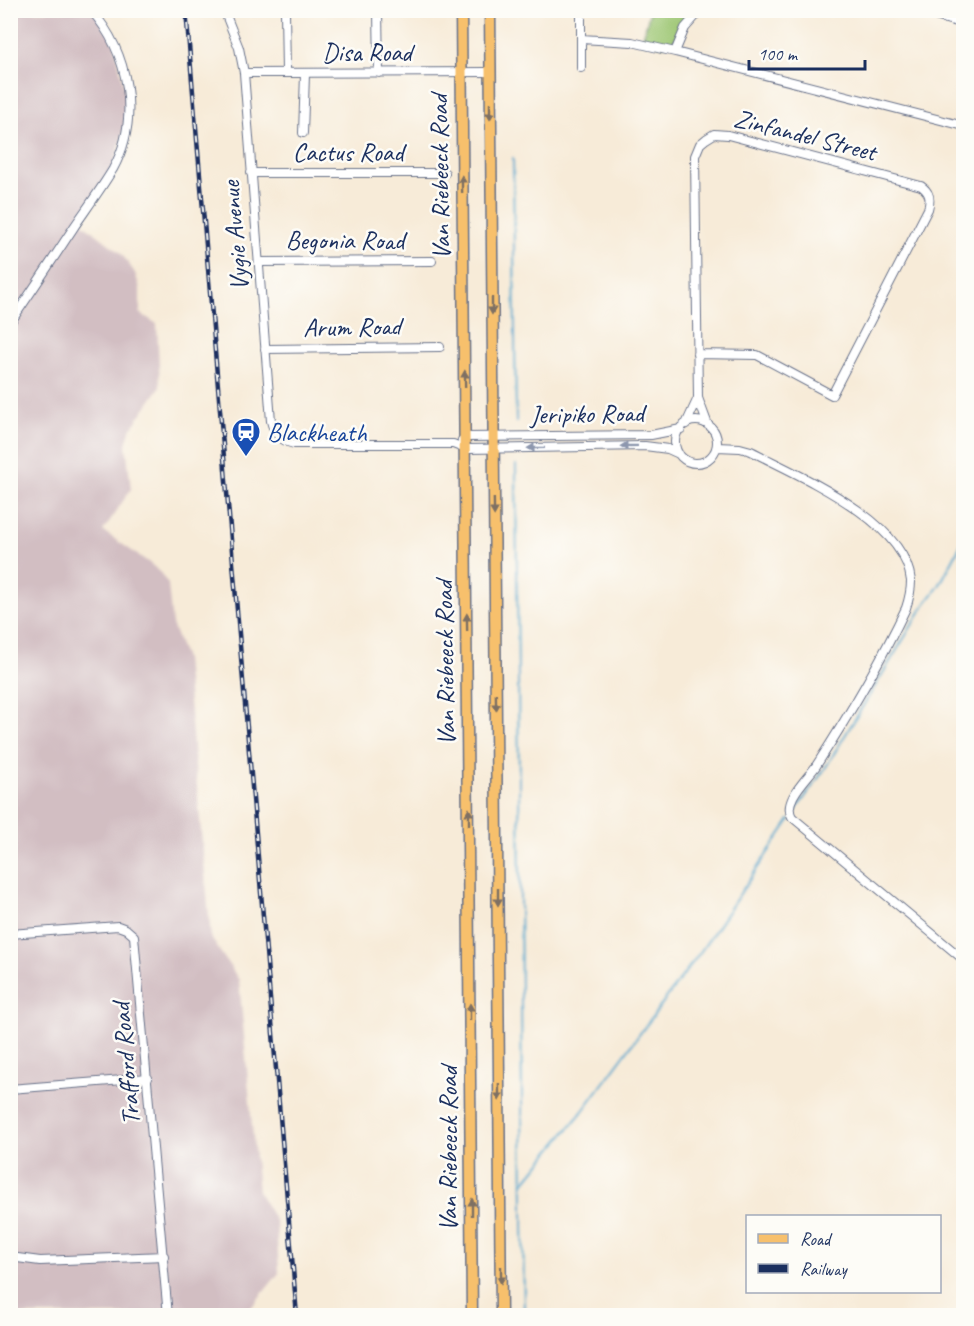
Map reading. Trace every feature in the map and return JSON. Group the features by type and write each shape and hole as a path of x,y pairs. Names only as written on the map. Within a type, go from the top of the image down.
{"main road":[{"name":"Van Riebeeck Road","path":"461,10 472,1316"},
{"name":"Van Riebeeck Road","path":"490,10 501,1316"}],"street":[{"path":"10,323 112,170 124,138 128,104 123,68 108,33 91,10"},
{"name":"Vygie Avenue","path":"224,10 239,48 244,73 265,349 272,426 276,434 284,440 299,444 463,443"},
{"path":"285,10 286,74"},
{"path":"378,10 379,73"},
{"path":"581,10 581,68"},
{"path":"675,52 686,28 701,10"},
{"path":"913,10 963,24"},
{"path":"582,39 632,42 963,126"},
{"name":"Disa Road","path":"244,73 490,72"},
{"path":"303,133 305,74"},
{"name":"Zinfandel Street","path":"697,354 757,355 832,395 928,209 930,202 928,192 921,186 728,135 714,134 700,144 695,156 697,354 698,398 708,425"},
{"name":"Cactus Road","path":"251,173 445,173"},
{"name":"Begonia Road","path":"259,262 432,261"},
{"name":"Arum Road","path":"265,349 440,347"},
{"name":"Zinfandel Street","path":"683,427 698,398"},
{"path":"697,422 708,425 716,435 717,447 712,457 698,463 688,462 679,454 675,441 683,427 697,422"},
{"name":"Jeripiko Road","path":"463,443 493,436 651,435 683,427"},
{"name":"Jeripiko Road","path":"463,443 493,449 645,446 668,449 679,454"},
{"path":"717,447 751,451 862,512 890,538 906,565 911,580 910,596 898,624 852,709 792,799 790,815 963,960"},
{"name":"Trafford Road","path":"10,934 118,926 131,932 134,936 168,1316"},
{"path":"10,1089 148,1078"},
{"path":"10,1257 40,1262 164,1256"}],"shaded area":[{"path":"10,11 106,11 102,21 114,41 129,111 113,170 82,223 121,253 135,273 140,288 140,313 157,324 160,387 130,430 126,444 131,489 103,531 148,562 159,571 168,584 172,624 185,659 211,938 239,980 258,1192 276,1222 279,1273 245,1315 11,1315"}],"green space":[{"path":"650,11 697,11 677,36 663,46 642,41"}],"waterway":[{"path":"513,158 516,422"},
{"path":"516,465 524,1316"},
{"path":"793,814 824,770 923,607 939,586 964,539"},
{"path":"523,1184 582,1112 701,951 790,820"}],"railway":[{"path":"186,10 297,1316"}],"place":[{"name":"Blackheath","path":"246,458"}]}
